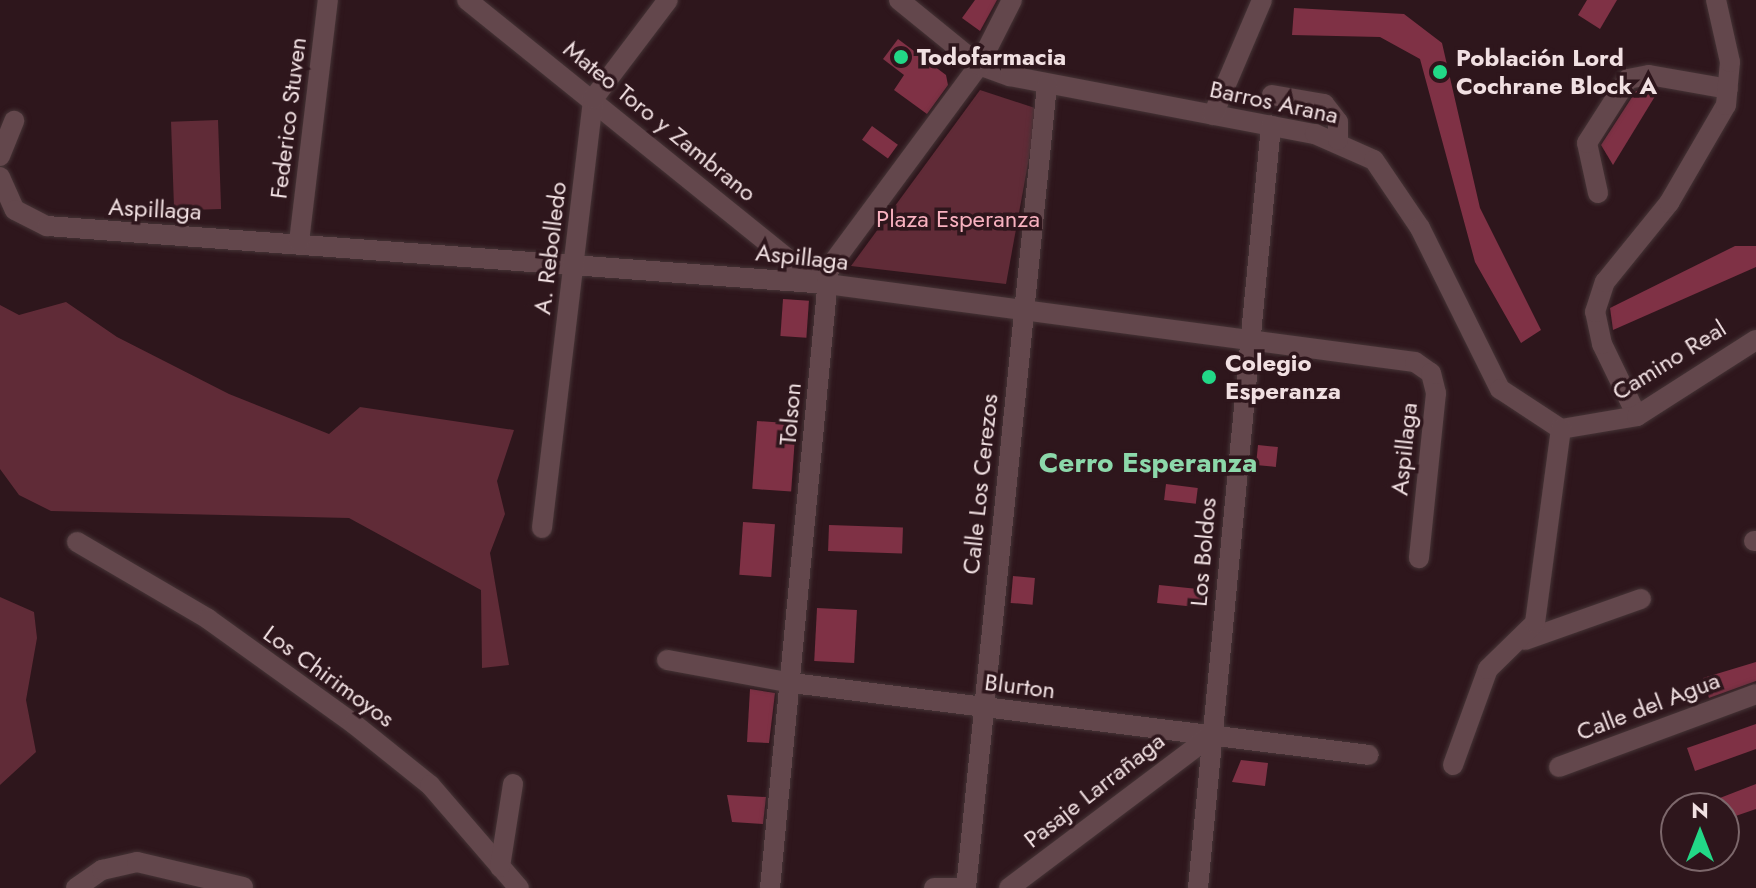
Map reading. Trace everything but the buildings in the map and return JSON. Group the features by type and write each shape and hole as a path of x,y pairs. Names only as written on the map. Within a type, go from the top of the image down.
{"street":[{"name":"Federico Stuven","path":"299,242 328,0"},
{"name":"Mateo Toro y Zambrano","path":"467,0 823,284"},
{"path":"593,99 668,0"},
{"name":"Barros Arana","path":"899,0 979,65 1047,85 1338,140 1389,175 1500,389 1561,429"},
{"name":"Tolson","path":"770,888 792,683 823,284 834,258 979,65 1012,0"},
{"path":"1213,115 1262,0"},
{"path":"1637,416 1602,344 1595,312 1605,282 1712,135 1728,89 1730,62 1716,0"},
{"path":"1598,193 1587,143 1628,79 1649,75 1728,89"},
{"name":"Calle Los Cerezos","path":"966,888 1047,85"},
{"path":"1272,95 1324,104 1338,122 1338,140"},
{"name":"A. Rebolledo","path":"542,528 593,99"},
{"path":"0,156 14,121"},
{"name":"Los Boldos","path":"1198,888 1271,125"},
{"name":"Aspillaga","path":"0,177 15,210 47,226 299,242 823,284 1250,336 1415,362 1431,373 1436,393 1419,558"},
{"name":"Camino Real","path":"1561,429 1637,416 1756,340"},
{"path":"1525,640 1535,623 1561,429"},
{"name":"Los Chirimoyos","path":"77,542 208,619 354,724 430,785 519,888"},
{"path":"1453,765 1488,669 1525,640 1641,599"},
{"name":"Blurton","path":"667,660 792,683 1369,755"},
{"name":"Calle del Agua","path":"1559,767 1756,694"},
{"name":"Pasaje Larrañaga","path":"1009,888 1212,735"},
{"path":"500,867 513,784"},
{"path":"76,888 102,870 137,862 243,887"},
{"path":"934,888 966,888"}],"green space":[{"name":"Plaza Esperanza","path":"980,90 1038,109 1006,284 851,266"},
{"path":"218,120 221,209 174,211 171,122"},
{"path":"66,302 117,337 229,394 329,434 360,407 514,430 497,481 505,514 490,553 509,665 482,668 481,590 349,518 51,511 19,495 0,469 0,305 19,315"},
{"path":"0,597 34,612 37,638 26,700 36,752 0,785"}],"place":[{"name":"Todofarmacia","path":"901,57"},
{"name":"Población Lord Cochrane Block A","path":"1440,72"},
{"name":"Colegio Esperanza","path":"1209,377"}],"district":[{"name":"Cerro Esperanza","path":"1148,463"}]}
